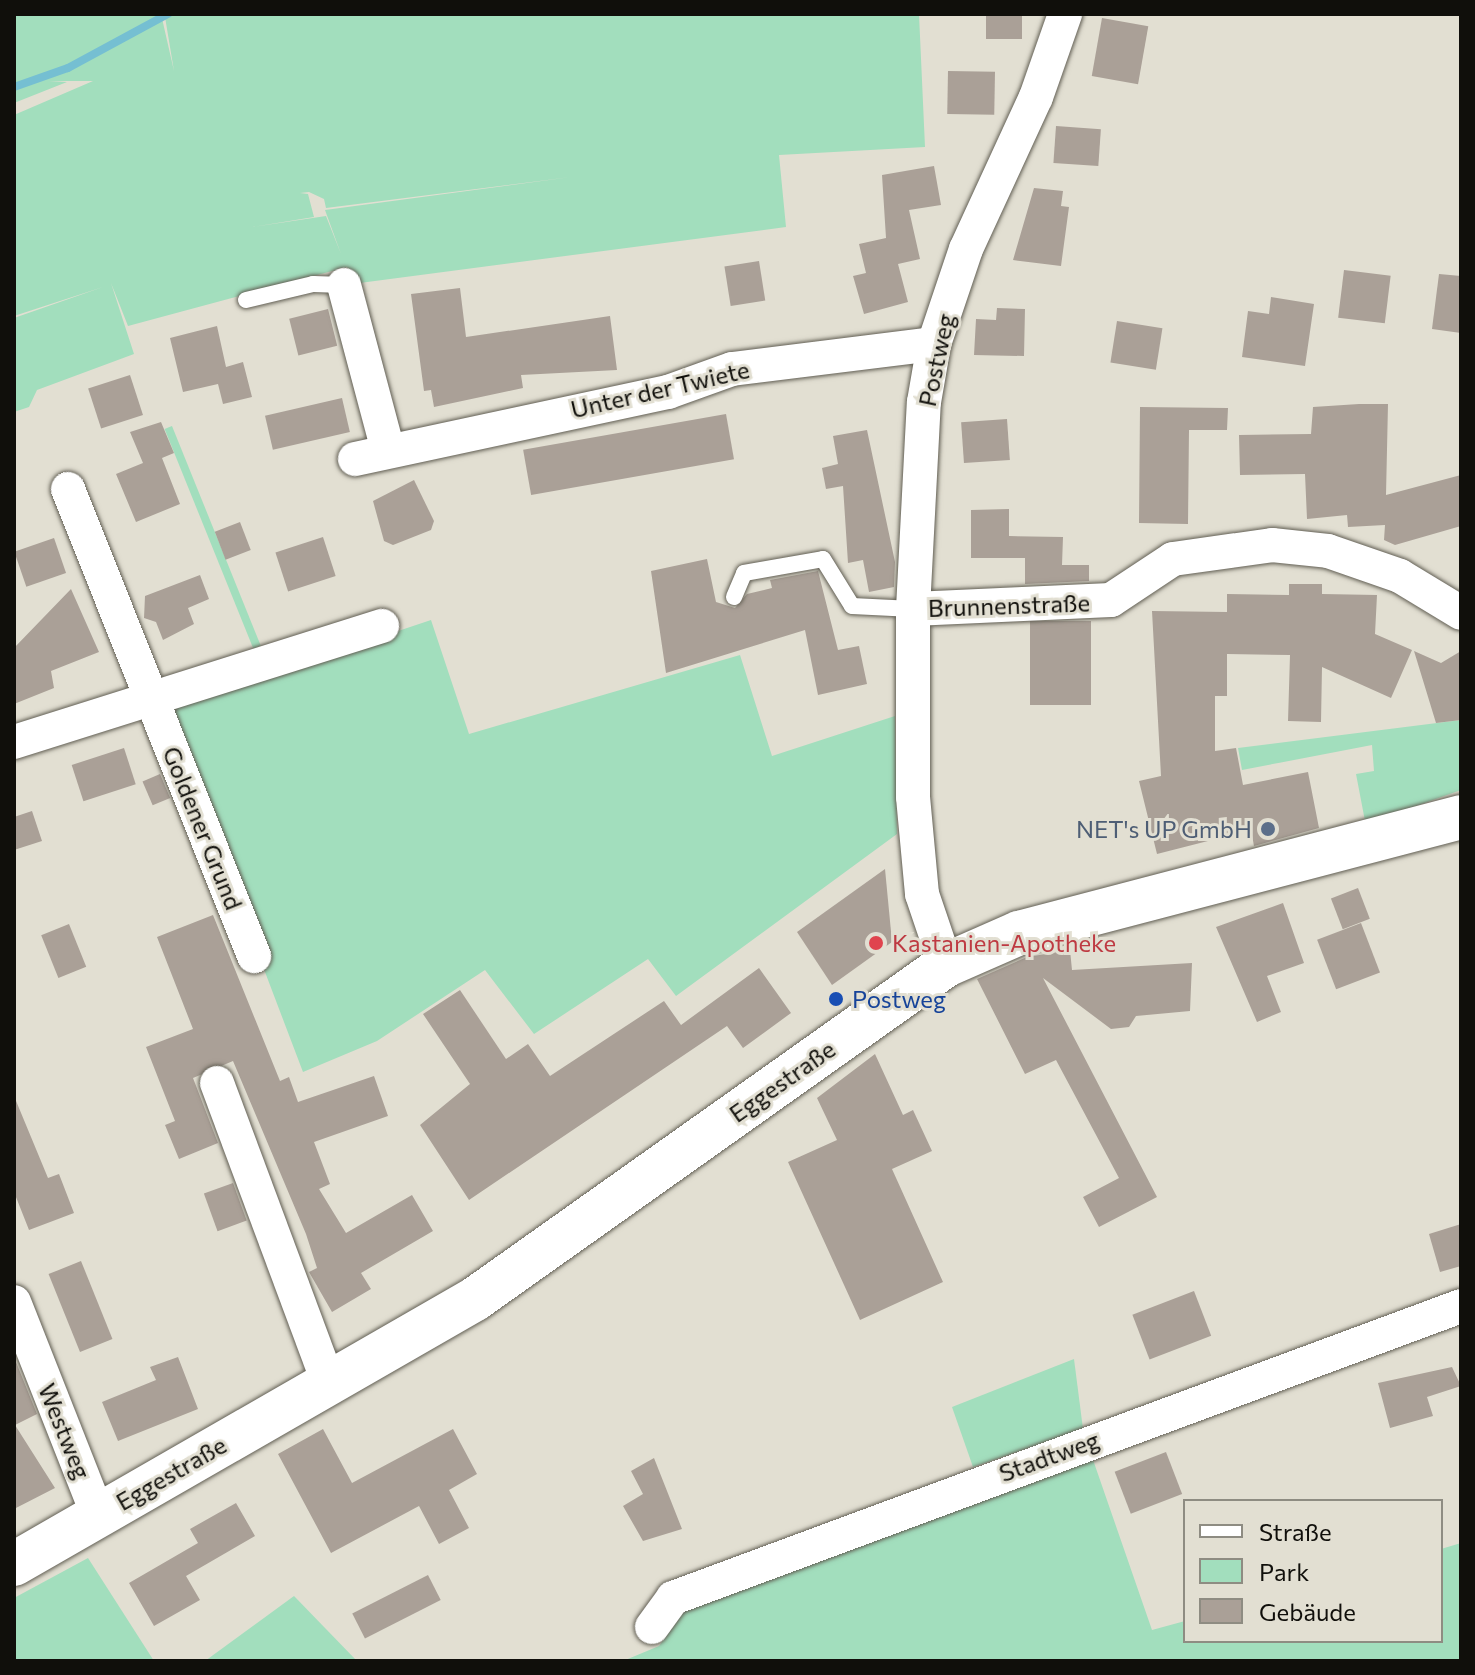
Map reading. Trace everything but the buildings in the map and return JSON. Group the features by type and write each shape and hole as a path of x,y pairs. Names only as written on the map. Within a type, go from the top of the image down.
{"main road":[{"name":"Eggestraße","path":"14,1564 475,1299 946,965 1019,933 1461,817"}],"street":[{"name":"Postweg","path":"946,965 922,894 913,797 913,609 934,344 1065,14"},
{"path":"344,285 387,447"},
{"name":"Unter der Twiete","path":"355,459 387,447 668,392 732,369 934,344"},
{"name":"Goldener Grund","path":"68,489 254,956"},
{"name":"Brunnenstraße","path":"913,609 1111,600 1173,559 1272,545 1328,551 1400,576 1461,613"},
{"path":"14,742 382,626"},
{"path":"217,1083 329,1384"},
{"name":"Westweg","path":"14,1302 98,1515"},
{"name":"Stadtweg","path":"652,1627 673,1598 1461,1306"}],"lane":[{"path":"246,300 313,284 344,285"},
{"path":"734,597 744,573 823,559 852,606 913,609"}],"green space":[{"path":"14,14 161,14 174,71 165,17 178,14 919,14 925,147 779,155 786,227 352,284 347,267 128,326 111,283 134,354 37,390 29,407 14,412 14,318 103,287 14,316 14,115 93,81 49,81 67,82 14,103","holes":["571,177 325,210 341,254 326,216 252,227 314,217 308,194 300,193 309,192 324,199 326,208"]},
{"path":"172,426 261,646 253,649 165,429"},
{"path":"431,620 469,734 740,655 772,756 895,716 897,834 676,996 648,959 534,1034 485,970 377,1041 303,1072 165,709"},
{"path":"1461,720 1461,790 1374,821 1365,821 1356,774 1374,771 1372,745 1242,770 1238,748"},
{"path":"1074,1359 1083,1429 973,1467 952,1407"},
{"path":"1091,1454 1152,1630 1183,1622 1183,1643 1443,1643 1443,1548 1461,1543 1461,1661 623,1661 659,1646 685,1610"},
{"path":"88,1558 154,1661 14,1661 14,1598"},
{"path":"294,1596 357,1661 205,1661"}],"waterway":[{"path":"14,87 68,68 168,14"}],"place":[{"name":"NET's UP GmbH","path":"1268,829"},
{"name":"Kastanien-Apotheke","path":"876,943"},
{"name":"Postweg","path":"836,999"}]}
